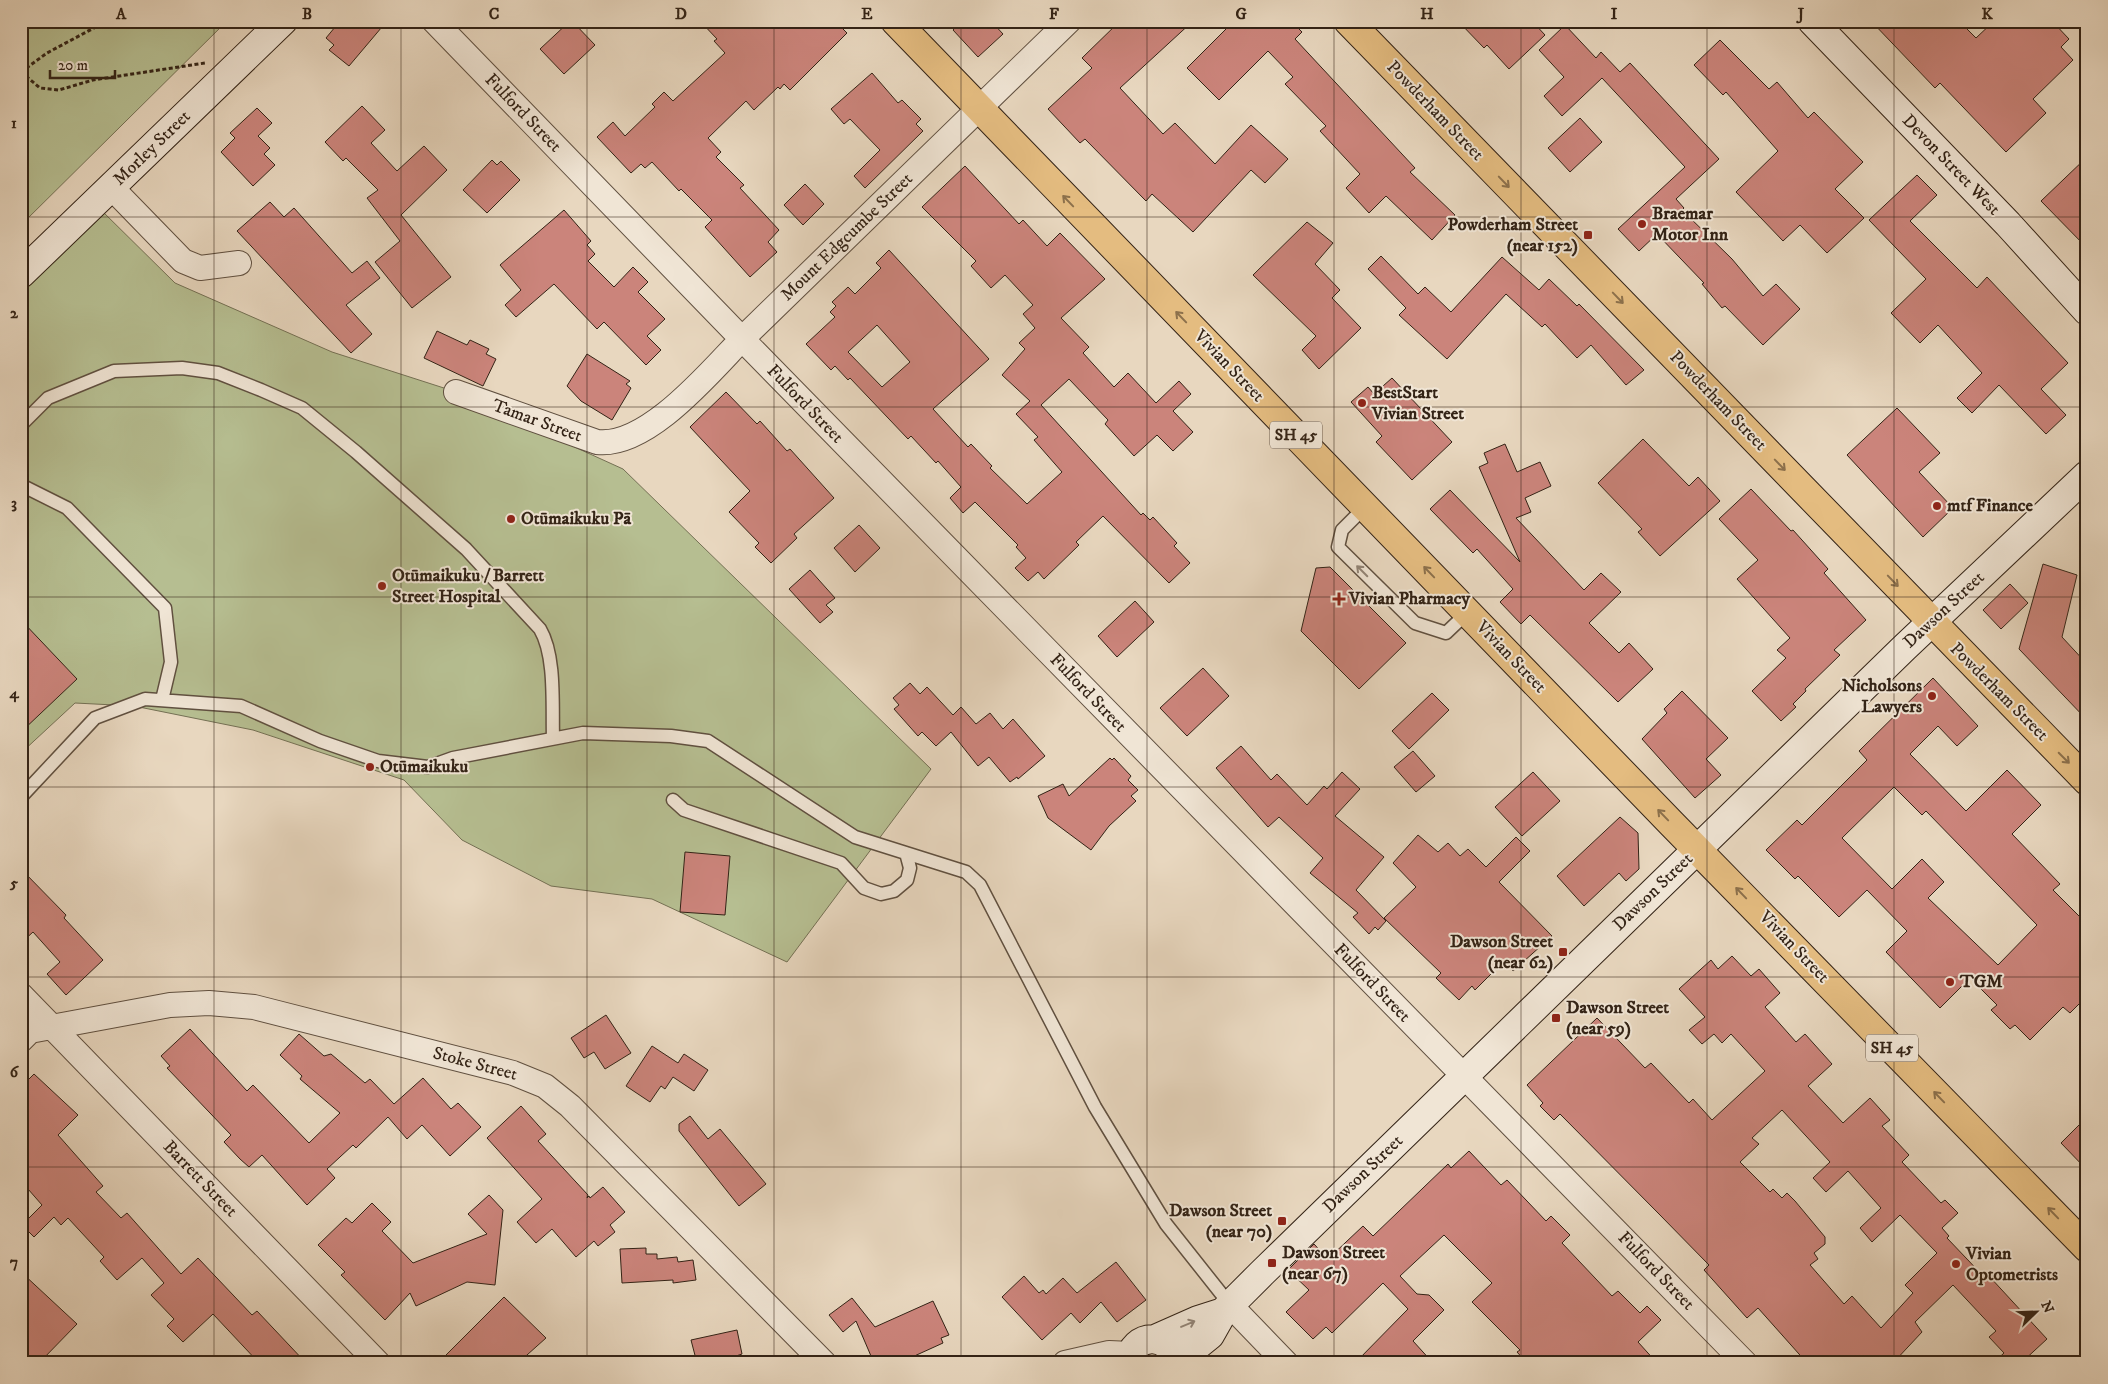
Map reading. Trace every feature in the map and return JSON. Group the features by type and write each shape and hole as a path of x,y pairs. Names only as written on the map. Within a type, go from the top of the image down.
{"main road":[{"name":"Vivian Street","path":"895,21 1697,850 2087,1248"},
{"name":"Powderham Street","path":"1348,21 1932,623 2087,780"}],"street":[{"name":"Morley Street","path":"21,274 283,21"},
{"name":"Fulford Street","path":"434,21 742,339 1745,1363"},
{"name":"Mount Edgcumbe Street","path":"618,442 653,424 706,377 742,339 1069,21"},
{"name":"Devon Street West","path":"1812,21 2008,224 2087,311"},
{"path":"111,187 183,261 200,268 239,263"},
{"name":"Tamar Street","path":"456,392 597,442 618,442"},
{"name":"Dawson Street","path":"1181,1363 1189,1352 1210,1335 1227,1309 1697,850 2087,475"},
{"name":"Barrett Street","path":"21,995 378,1363"},
{"name":"Stoke Street","path":"21,1040 30,1031 170,1005 209,1003 254,1007 513,1072 545,1086 570,1106 824,1363"},
{"path":"1227,1309 1286,1363"},
{"name":"Dawson Street","path":"1130,1358 1141,1342 1155,1339 1227,1309"},
{"path":"1155,1339 1162,1341 1173,1350 1177,1363"},
{"path":"1065,1363 1109,1353 1130,1358"}],"lane":[{"path":"21,425 48,398 114,371 182,368 218,373 302,408 356,452 466,549 540,629 546,639 549,658 553,738"},
{"path":"21,485 66,508 165,608 171,662 162,700"},
{"path":"1366,506 1342,530 1338,547 1415,622 1446,633 1468,612"},
{"path":"21,797 95,718 145,699 241,706 320,742 378,761 428,768 453,758 583,733 671,736 708,741 855,838 966,872 980,885 1095,1107 1166,1224 1227,1309"},
{"path":"672,800 684,810 841,863 864,888 882,894 894,891 907,880 910,868 906,853"}],"path":[{"path":"107,21 47,54 21,72 40,88 59,90 94,80 208,62"}],"green space":[{"path":"21,21 227,21 21,225"},
{"name":"Otūmaikuku / Barrett Street Hospital","path":"97,206 175,283 332,352 447,389 623,469 931,769 787,962 652,899 551,886 462,840 404,780 253,730 134,706 75,703 21,753 21,283"}],"building":[{"path":"340,21 387,21 349,66 329,50 334,45 326,38"},
{"path":"570,21 595,45 564,74 540,49"},
{"path":"700,21 835,21 847,33 790,90 784,84 780,89 778,87 754,110 746,101 708,138 721,152 716,157 744,185 740,188 779,230 768,242 777,252 750,277 705,227 712,220 681,189 679,191 652,162 645,168 641,164 631,173 597,137 613,122 625,136 655,107 652,104 664,92 673,101 725,53 714,41 717,39"},
{"path":"962,21 991,21 1003,34 978,57 953,30"},
{"path":"1120,21 1193,21 1120,88 1163,134 1175,123 1215,164 1251,125 1288,159 1265,183 1251,170 1193,232 1152,194 1146,201 1085,139 1080,143 1048,109 1092,68 1082,58"},
{"path":"1234,21 1291,21 1302,32 1295,39 1415,168 1410,172 1455,215 1432,240 1386,196 1369,213 1346,188 1360,174 1320,131 1326,126 1285,84 1293,77 1268,51 1219,100 1187,68"},
{"path":"1458,21 1532,21 1545,35 1509,69 1487,45 1484,48"},
{"path":"1871,21 1959,21 1976,38 1994,21 2052,21 2069,39 2061,47 2073,60 2033,99 2046,113 2006,152 1940,83 1935,88"},
{"path":"1565,25 1596,58 1601,52 1620,72 1630,63 1719,159 1676,199 1684,208 1682,210 1732,259 1763,296 1776,284 1800,309 1763,345 1725,306 1722,308 1702,284 1704,283 1657,234 1639,251 1618,229 1685,167 1602,78 1562,116 1544,96 1564,77 1539,50"},
{"path":"1720,40 1769,89 1777,82 1808,118 1814,112 1863,162 1835,189 1864,218 1827,253 1800,225 1783,241 1736,192 1778,151 1726,92 1723,95 1694,65"},
{"path":"872,73 898,103 902,100 921,119 916,124 923,131 865,188 854,176 880,150 850,119 844,124 831,109"},
{"path":"362,106 385,130 371,143 397,171 424,146 447,170 401,215 451,277 412,308 375,262 400,241 367,198 378,190 346,158 343,161 325,142"},
{"path":"257,108 272,123 258,136 270,148 264,154 275,165 253,186 221,152 235,138 230,133"},
{"path":"1580,118 1602,142 1570,172 1548,148"},
{"path":"2087,157 2087,248 2041,201"},
{"path":"492,160 497,165 501,161 520,180 487,213 463,190"},
{"path":"965,166 1019,224 1023,220 1047,246 1060,233 1105,279 1061,318 1089,347 1083,353 1114,387 1128,373 1156,403 1179,381 1191,394 1173,411 1193,432 1173,451 1157,435 1134,456 1105,424 1108,420 1069,379 1041,405 1141,515 1143,513 1150,520 1153,517 1177,543 1174,546 1190,563 1169,583 1103,516 1076,542 1079,545 1044,579 1038,572 1028,581 1015,568 1026,558 1016,547 1018,545 975,502 963,513 950,498 961,487 938,461 936,463 911,436 908,439 850,378 848,380 835,366 831,370 806,344 835,317 830,312 836,306 832,302 848,287 855,294 881,268 876,263 889,250 989,359 933,409 968,447 971,444 992,466 990,468 1027,504 1062,472 1034,440 1038,437 1016,414 1030,401 1002,375 1025,349 1019,343 1035,328 1023,314 1033,305 1005,275 991,288 971,266 976,261 922,207","holes":["877,325 910,362 882,387 848,352"]},
{"path":"1917,175 1937,195 1910,221 1977,288 1987,277 2068,363 2041,389 2066,415 2046,434 1999,385 1972,413 1957,398 1982,373 1938,325 1920,343 1891,313 1926,279 1869,220"},
{"path":"805,184 824,204 803,225 784,205"},
{"path":"270,202 284,217 294,208 352,273 367,261 380,278 346,305 372,334 351,353 237,231"},
{"path":"564,210 591,241 587,245 595,254 588,261 614,287 633,267 648,282 638,292 665,319 647,336 661,350 646,365 604,322 597,329 554,284 516,317 505,305 521,290 500,265"},
{"path":"1307,222 1333,243 1315,264 1340,290 1332,298 1361,328 1319,369 1302,350 1316,336 1253,275"},
{"path":"1381,256 1418,294 1425,287 1451,312 1502,257 1539,290 1549,279 1577,306 1579,304 1644,370 1626,385 1591,345 1577,358 1545,324 1542,327 1506,294 1447,359 1399,315 1406,308 1368,269"},
{"path":"437,331 467,345 470,340 489,349 486,354 496,359 483,386 424,358"},
{"path":"587,354 630,381 626,384 631,388 612,420 581,401 567,386"},
{"path":"1392,378 1452,442 1412,480 1376,442 1382,436 1351,402 1368,387 1374,394"},
{"path":"726,392 757,424 760,421 787,451 790,449 834,498 794,534 797,538 771,563 755,547 759,543 729,512 750,491 690,427"},
{"path":"1897,408 1940,453 1919,472 1953,508 1923,537 1847,455"},
{"path":"1643,439 1689,486 1698,477 1720,501 1660,556 1638,532 1642,529 1598,483"},
{"path":"1505,444 1517,472 1540,462 1551,486 1525,498 1531,512 1516,518 1584,590 1601,573 1621,592 1589,623 1619,653 1629,643 1653,669 1618,702 1530,615 1521,624 1500,602 1513,589 1477,549 1473,553 1430,509 1450,490 1520,562 1479,467 1488,463 1484,453"},
{"path":"1751,489 1791,531 1793,530 1828,569 1824,573 1866,620 1834,650 1840,655 1805,689 1806,691 1793,704 1796,707 1781,721 1752,691 1786,658 1777,650 1790,638 1737,579 1758,560 1719,519"},
{"path":"859,525 880,548 855,572 834,548"},
{"path":"2043,564 2077,575 2062,637 2087,664 2087,720 2019,649"},
{"path":"1330,567 1406,643 1359,689 1301,631 1316,568"},
{"path":"810,570 835,598 826,605 833,612 820,623 789,589"},
{"path":"2010,584 2028,603 2001,629 1983,610"},
{"path":"1135,601 1154,622 1117,657 1098,636"},
{"path":"21,620 77,679 21,732"},
{"path":"1203,668 1229,696 1187,736 1160,708"},
{"path":"1933,678 1978,726 1957,746 1938,726 1910,754 1966,811 2007,770 2041,805 2012,834 2060,884 2053,890 2087,924 2087,996 2070,1013 2063,1007 2030,1040 2015,1025 2010,1029 1991,1010 1997,1005 1970,978 1940,1008 1886,952 1907,931 1867,890 1839,917 1798,876 1795,879 1766,850 1797,820 1802,825 1867,760 1859,751","holes":["1894,787 1922,815 1926,811 2037,925 1998,965 1928,898 1944,882 1922,859 1892,889 1842,838"]},
{"path":"910,683 920,694 927,687 953,715 961,707 976,724 990,713 1003,729 1013,719 1045,756 1018,779 1017,777 1010,782 989,757 978,766 951,732 936,746 922,732 918,736 894,709 899,705 893,698"},
{"path":"1682,691 1728,738 1706,759 1721,775 1695,798 1642,739 1667,713 1664,709"},
{"path":"1432,693 1449,710 1409,749 1392,731"},
{"path":"1241,746 1271,780 1277,774 1307,805 1324,786 1327,789 1342,772 1360,789 1335,816 1384,857 1356,890 1386,921 1378,930 1375,927 1369,934 1353,917 1358,913 1310,873 1323,858 1279,817 1268,827 1216,768"},
{"path":"1413,751 1435,776 1416,792 1394,767"},
{"path":"1110,758 1112,760 1114,758 1131,776 1128,780 1138,790 1131,796 1136,801 1109,826 1091,850 1048,818 1038,796 1063,784 1069,796"},
{"path":"1533,772 1560,801 1522,836 1495,807"},
{"path":"1620,817 1638,833 1639,869 1626,881 1619,873 1584,906 1557,876"},
{"path":"1418,835 1438,852 1448,843 1460,856 1468,849 1486,867 1516,837 1530,851 1499,882 1552,936 1513,971 1504,961 1475,990 1472,986 1459,1000 1436,978 1441,973 1384,918 1416,887 1393,863"},
{"path":"685,852 730,856 725,915 680,912"},
{"path":"21,869 66,915 64,918 103,960 66,995 47,974 60,962 33,932 21,943"},
{"path":"1732,956 1751,976 1759,969 1780,993 1765,1007 1796,1042 1805,1034 1832,1064 1808,1086 1843,1123 1870,1098 1890,1120 1882,1126 1909,1155 1902,1162 1941,1203 1945,1200 1958,1213 1942,1228 1949,1236 1947,1238 1986,1279 1989,1276 2047,1339 2021,1363 1993,1363 2004,1353 1989,1337 1996,1331 1953,1285 1915,1322 1922,1332 1893,1363 1807,1363 1758,1308 1747,1318 1704,1270 1709,1265 1560,1114 1554,1120 1540,1106 1543,1103 1527,1085 1597,1018 1645,1068 1651,1063 1689,1103 1693,1099 1712,1120 1765,1071 1731,1034 1722,1043 1714,1034 1702,1044 1689,1030 1705,1017 1679,989 1711,960 1718,969","holes":["1782,1110 1830,1162 1813,1178 1826,1192 1848,1171 1881,1208 1860,1228 1872,1242 1900,1215 1937,1253 1905,1285 1913,1293 1881,1328 1852,1296 1844,1304 1810,1265 1818,1259 1814,1253 1825,1244 1825,1237 1795,1201 1787,1193 1782,1198 1773,1189 1770,1192 1740,1162 1759,1144 1752,1138"]},
{"path":"606,1015 631,1053 605,1069 594,1052 584,1058 571,1038"},
{"path":"190,1029 247,1091 253,1085 309,1143 340,1113 300,1079 302,1076 280,1055 299,1034 324,1056 331,1054 365,1083 370,1079 394,1104 423,1078 451,1109 458,1103 481,1127 450,1156 422,1125 407,1139 388,1117 356,1148 353,1145 327,1169 335,1178 307,1205 262,1155 249,1167 240,1159 224,1142 231,1135 167,1068 170,1066 161,1056"},
{"path":"652,1046 678,1063 684,1054 708,1070 694,1091 673,1077 665,1089 661,1086 650,1102 626,1086"},
{"path":"34,1074 78,1115 58,1135 103,1186 96,1192 121,1218 127,1213 181,1274 198,1258 252,1315 257,1311 306,1363 259,1363 213,1314 183,1342 167,1326 174,1319 151,1295 164,1283 142,1258 117,1280 100,1261 104,1257 68,1218 61,1225 54,1217 34,1237 22,1225 42,1205 21,1181 21,1087"},
{"path":"521,1106 546,1134 538,1141 588,1195 587,1198 589,1196 590,1198 603,1187 625,1212 610,1225 615,1232 598,1246 594,1241 576,1257 552,1229 536,1243 517,1222 542,1199 487,1138"},
{"path":"690,1116 708,1139 720,1129 766,1184 739,1206 679,1131 679,1124"},
{"path":"2087,1117 2087,1170 2061,1143"},
{"path":"1469,1151 1501,1185 1507,1180 1546,1221 1551,1216 1570,1235 1562,1243 1612,1296 1618,1291 1640,1313 1647,1306 1661,1320 1638,1342 1657,1363 1527,1363 1517,1352 1520,1350 1472,1302 1492,1283 1444,1235 1400,1276 1417,1294 1429,1295 1444,1310 1413,1341 1433,1363 1355,1363 1408,1309 1383,1283 1332,1333 1326,1327 1313,1339 1286,1312 1309,1290 1288,1270 1314,1244 1328,1259 1363,1226 1373,1236 1448,1164 1451,1168"},
{"path":"489,1195 503,1210 495,1285 467,1282 416,1306 410,1293 385,1320 341,1275 345,1272 318,1245 346,1218 352,1223 372,1203 391,1222 382,1231 413,1263 487,1234 468,1214"},
{"path":"646,1248 646,1254 657,1254 657,1259 677,1257 678,1262 693,1260 696,1280 673,1283 673,1280 622,1283 620,1249"},
{"path":"1116,1262 1146,1300 1117,1322 1101,1302 1080,1323 1071,1313 1042,1340 1002,1297 1024,1276 1039,1293 1043,1290 1046,1294 1063,1278 1077,1293"},
{"path":"21,1272 77,1324 39,1363 21,1363"},
{"path":"504,1297 546,1338 518,1363 438,1363"},
{"path":"852,1298 875,1327 933,1301 949,1335 941,1338 943,1343 899,1363 874,1363 856,1321 843,1332 829,1315"},
{"path":"737,1330 742,1354 736,1356 737,1363 697,1363 691,1340"}],"place":[{"name":"Braemar Motor Inn","path":"1642,224"},
{"name":"Powderham Street (near 152)","path":"1588,235"},
{"name":"BestStart Vivian Street","path":"1362,403"},
{"name":"mtf Finance","path":"1937,506"},
{"name":"Otūmaikuku Pā","path":"511,519"},
{"name":"Otūmaikuku / Barrett Street Hospital","path":"382,586"},
{"name":"Vivian Pharmacy","path":"1339,599"},
{"name":"Nicholsons Lawyers","path":"1932,696"},
{"name":"Otūmaikuku","path":"370,767"},
{"name":"Dawson Street (near 62)","path":"1563,952"},
{"name":"TGM","path":"1950,982"},
{"name":"Dawson Street (near 59)","path":"1556,1018"},
{"name":"Dawson Street (near 70)","path":"1282,1221"},
{"name":"Dawson Street (near 67)","path":"1272,1263"},
{"name":"Vivian Optometrists","path":"1956,1264"}]}
